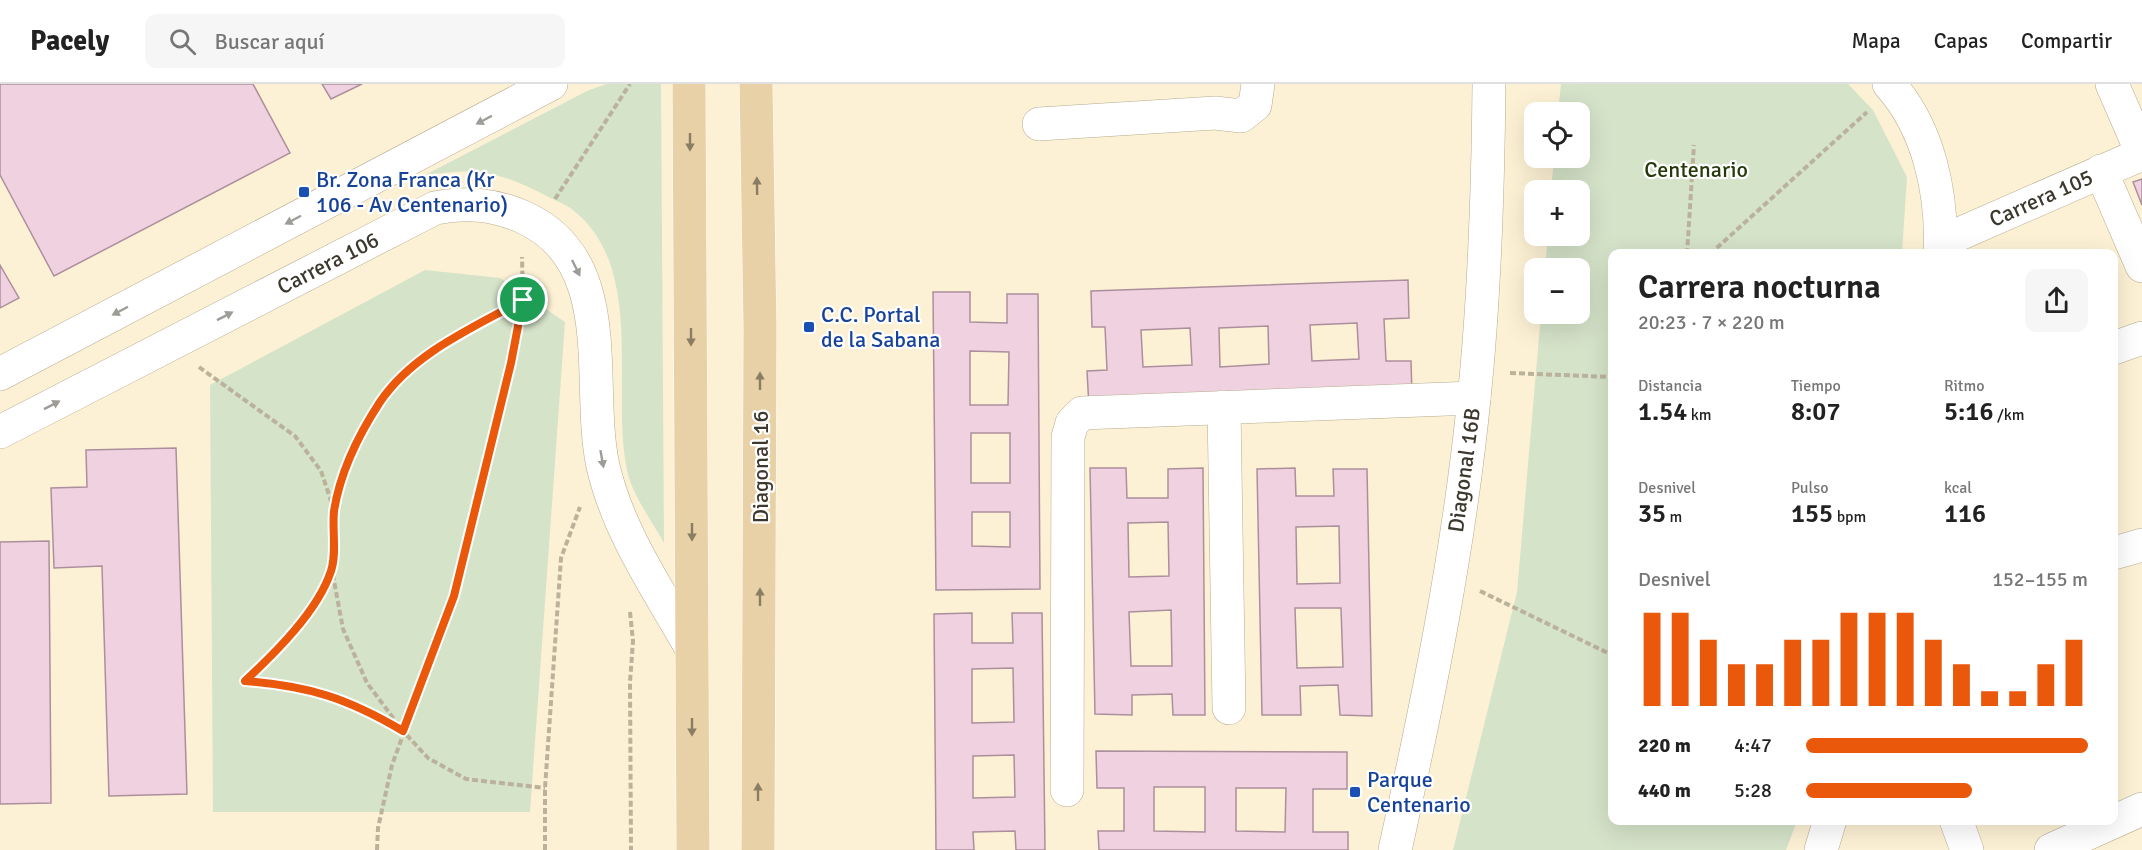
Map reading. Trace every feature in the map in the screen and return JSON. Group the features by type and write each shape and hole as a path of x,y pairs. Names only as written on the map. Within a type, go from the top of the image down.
{"main road":[{"path":"689,84 693,850"},
{"name":"Diagonal 16","path":"756,84 760,363 758,850"}],"street":[{"path":"1039,124 1215,113 1241,116 1255,105 1258,84"},
{"name":"Diagonal 16B","path":"1395,850 1430,690 1449,576 1475,384 1488,171 1489,84"},
{"path":"2112,84 2142,154"},
{"path":"1891,86 1921,134 1932,167 1940,248"},
{"path":"0,374 542,87"},
{"name":"Carrera 105","path":"1940,248 2101,171 2142,154"},
{"path":"2101,171 2142,267"},
{"name":"Carrera 106","path":"0,432 435,208 461,203 493,207 530,236 555,238 571,258 583,281 592,312 598,439 603,468 632,543 692,649"},
{"path":"2118,347 2142,338"},
{"path":"1067,790 1068,449 1071,423 1082,413 1224,407 1475,384"},
{"path":"1224,407 1229,708"},
{"path":"2118,552 2142,545"},
{"path":"2118,820 2142,809"},
{"path":"1821,850 1828,825"},
{"path":"1958,825 1967,850"},
{"path":"2051,850 2106,825"}],"path":[{"path":"377,850 378,828 403,731 454,596 511,363 523,300 530,236 630,84"},
{"path":"1715,249 1891,86"},
{"path":"1687,249 1694,146"},
{"path":"523,300 421,358 381,401 351,453 334,511 332,570 343,628 367,683 403,731 428,758 466,779 545,788"},
{"path":"190,361 296,436 321,471 334,511"},
{"path":"1475,384 1608,377"},
{"path":"545,850 545,788 561,558 575,517 603,468"},
{"path":"332,570 309,611 280,649 245,681 287,684 328,694 367,710 403,731"},
{"path":"1449,576 1608,653"}],"green space":[{"path":"606,84 661,84 664,543 638,498 627,470 623,438 618,297 610,264 596,235 573,210 511,180 470,172 423,176 587,91"},
{"name":"Centenario","path":"1561,84 1848,84 1873,110 1907,177 1902,249 1608,249 1608,825 1795,825 1786,850 1453,850 1517,592 1540,324 1590,324 1590,258 1546,258 1547,246 1590,246 1590,180 1552,180 1553,168 1590,168 1590,102 1559,102"},
{"path":"425,270 500,278 565,322 530,812 213,812 210,385"}],"building":[{"path":"0,84 253,84 290,153 54,276 0,175"},
{"path":"322,84 362,84 331,99"},
{"path":"2142,179 2142,205 2133,182"},
{"path":"0,265 19,298 0,308"},
{"path":"1408,280 1409,318 1384,319 1386,361 1411,361 1412,395 1089,407 1087,371 1107,370 1105,327 1092,327 1091,291","holes":["1357,323 1359,359 1312,361 1310,325","1268,326 1269,364 1220,367 1219,328","1190,328 1192,365 1143,367 1141,330"]},
{"path":"933,292 970,292 970,322 1007,323 1007,294 1038,294 1040,589 936,590","holes":["970,351 1009,352 1008,405 970,405","971,433 1010,433 1010,483 971,483","972,512 1010,512 1010,547 972,546"]},
{"path":"176,448 187,794 109,796 102,566 54,568 51,488 87,487 86,450"},
{"path":"1090,468 1126,468 1127,498 1168,498 1168,469 1203,468 1205,715 1173,715 1172,694 1132,695 1132,715 1095,714","holes":["1168,522 1169,576 1129,577 1128,523","1171,610 1172,666 1131,666 1129,612"]},
{"path":"1295,468 1296,496 1334,496 1333,469 1367,469 1372,716 1340,715 1338,685 1300,686 1301,715 1262,715 1257,469","holes":["1339,526 1340,583 1297,584 1296,527","1295,608 1341,608 1343,667 1297,668"]},
{"path":"49,541 51,803 0,804 0,542"},
{"path":"972,613 972,643 1013,643 1012,613 1042,613 1045,850 1016,850 1015,831 973,832 974,850 936,850 934,614","holes":["1013,668 1014,722 972,723 972,669","1014,755 1015,797 973,798 973,756"]},
{"path":"1096,751 1347,752 1347,789 1313,789 1313,832 1348,832 1348,850 1099,850 1098,831 1124,831 1124,788 1097,788","holes":["1154,787 1205,787 1205,832 1154,831","1236,788 1286,788 1285,832 1236,831"]}],"place":[{"name":"Br. Zona Franca (Kr 106 - Av Centenario)","path":"304,192"},
{"name":"C.C. Portal de la Sabana","path":"809,327"},
{"name":"Parque Centenario","path":"1355,792"}],"route":[{"path":"523,300 511,363 454,596 403,731 367,710 328,694 287,684 245,681 280,649 309,611 332,570 334,511 351,453 381,401 421,358 523,300"}]}
